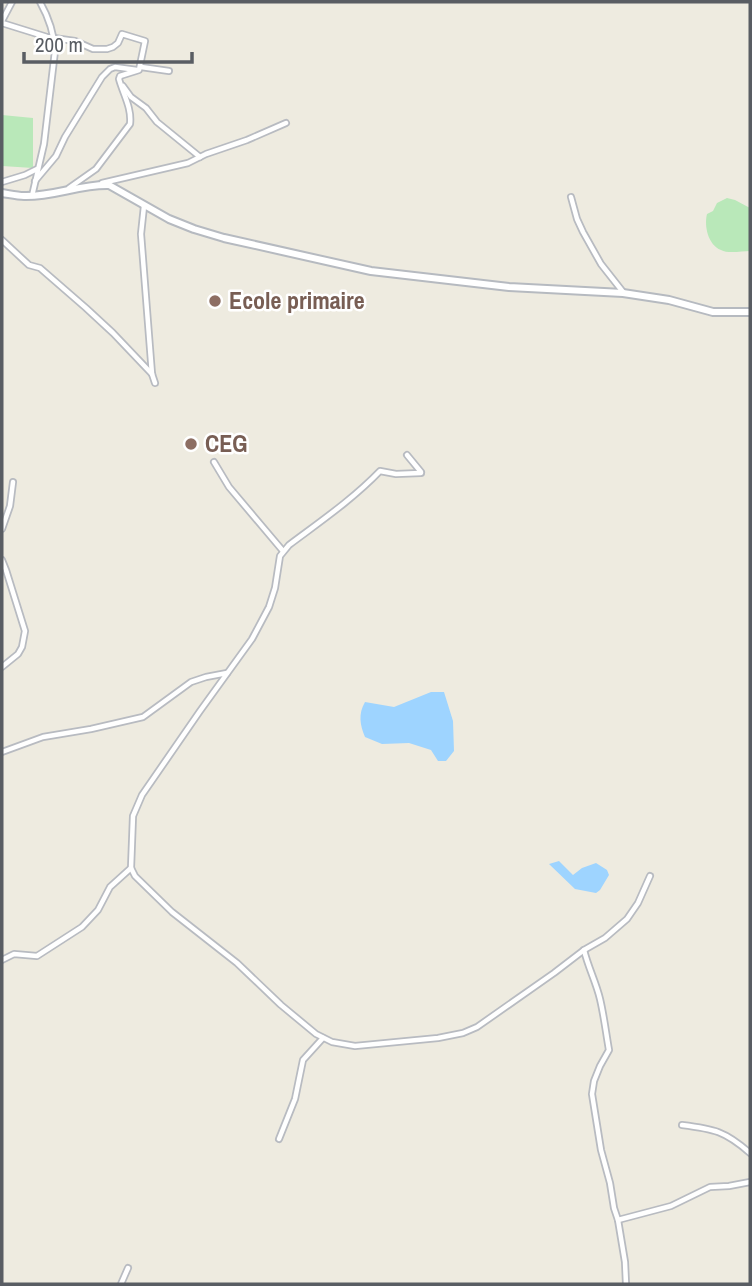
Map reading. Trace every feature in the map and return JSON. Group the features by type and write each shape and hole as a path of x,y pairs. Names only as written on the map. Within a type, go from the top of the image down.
{"street":[{"path":"12,2 2,22 55,38 68,39 93,49 107,49 116,45 122,34 145,41 140,69"},
{"path":"32,196 44,144 55,38 50,19 40,2"},
{"path":"34,182 58,153 102,77 110,69 115,67 169,71"},
{"path":"62,192 96,169 130,124 129,108 120,76 140,69"},
{"path":"120,83 131,97 146,107 157,122 200,157"},
{"path":"2,193 25,197 62,192 188,163 285,123"},
{"path":"2,182 26,175 37,168"},
{"path":"97,184 115,187 145,206 194,229 224,239 371,271 509,287 623,293 669,300 713,312 750,312"},
{"path":"571,197 583,232 601,264 623,293"},
{"path":"145,206 141,234 152,374 155,383"},
{"path":"2,240 29,265 40,268 113,332 152,374"},
{"path":"407,455 421,473 396,474 380,471 368,484 284,551 278,563 269,607 252,639 142,795 133,816 131,868 139,882 323,1038 355,1046 438,1038 477,1027 584,950 605,938 627,919 638,903 650,876"},
{"path":"214,462 229,487 284,551"},
{"path":"2,529 10,506 13,482"},
{"path":"2,560 25,631 18,654 2,667"},
{"path":"2,752 43,737 144,717 191,682 227,673"},
{"path":"2,960 14,954 37,956 82,927 98,910 110,887 131,868"},
{"path":"584,950 600,998 609,1050 594,1081 592,1094 601,1150 618,1220 626,1284"},
{"path":"279,1139 295,1099 303,1060 323,1038"},
{"path":"682,1125 711,1129 733,1138 750,1153"},
{"path":"618,1220 671,1206 710,1187 750,1182"},
{"path":"121,1284 128,1268"}],"green space":[{"path":"2,115 33,118 33,168 2,166"},
{"path":"727,198 750,208 750,251 724,251 710,240 706,224 707,214 713,211 717,203"}],"water":[{"path":"431,692 444,692 453,721 454,751 446,761 438,761 431,750 409,743 382,744 365,737 361,711 365,702 394,707"},
{"path":"559,861 573,875 596,863 607,870 609,875 596,893 575,889 549,864"}],"place":[{"name":"Ecole primaire","path":"215,301"},
{"name":"CEG","path":"191,444"}]}
